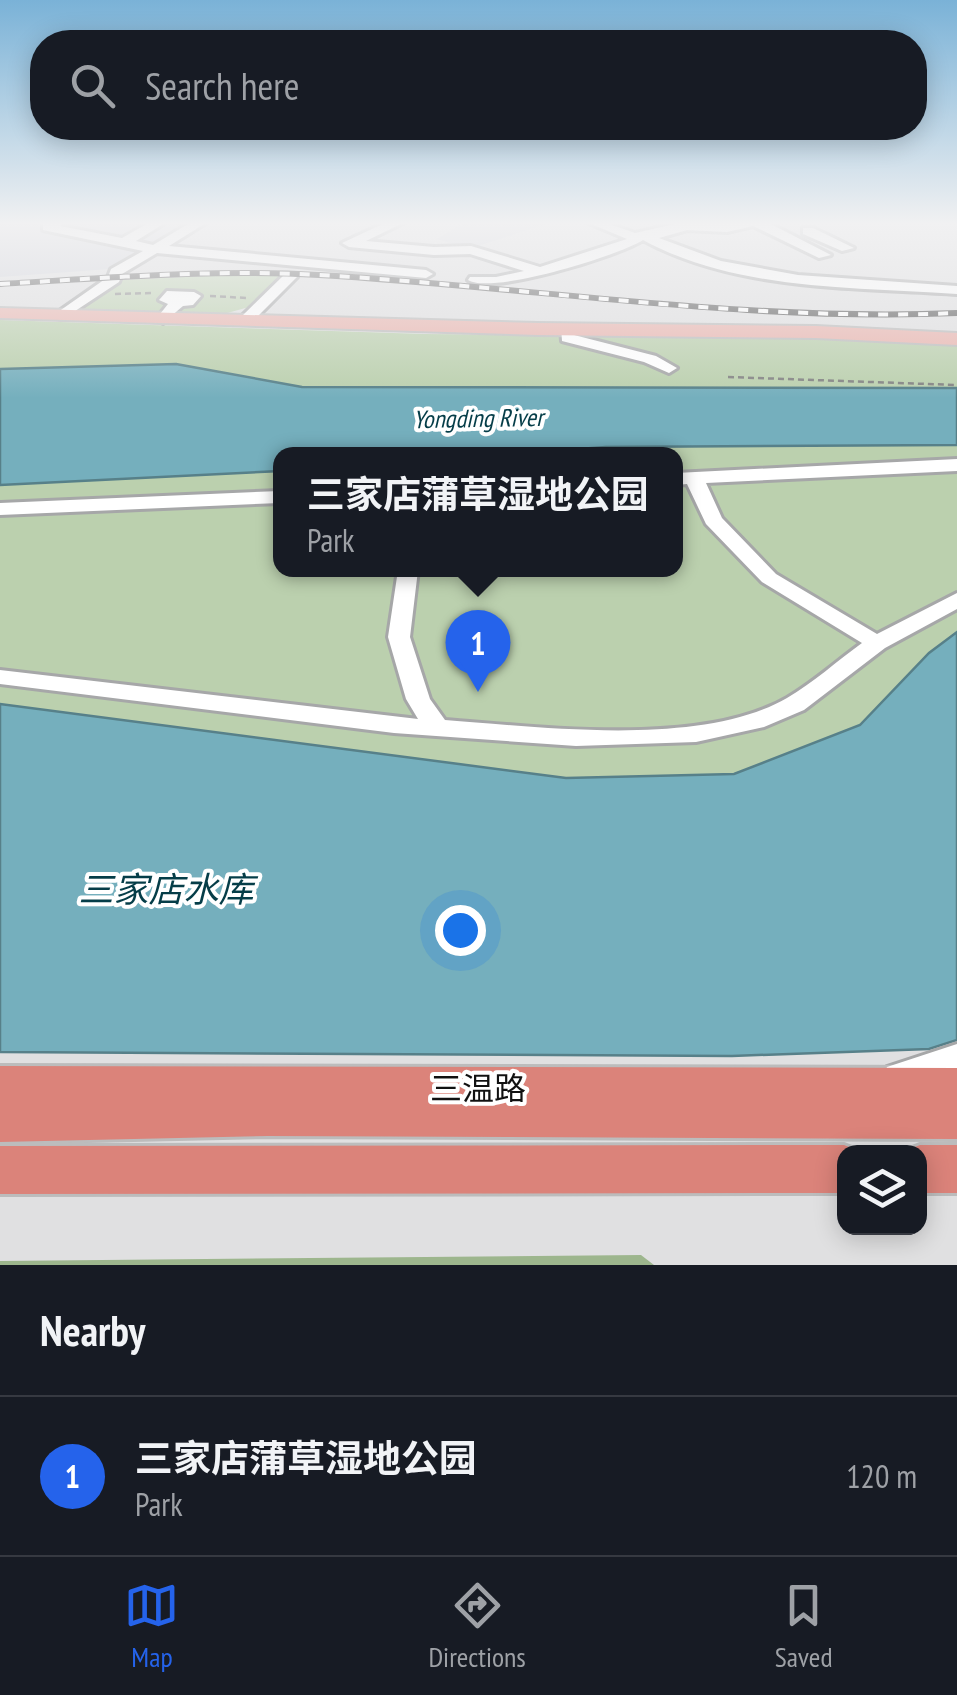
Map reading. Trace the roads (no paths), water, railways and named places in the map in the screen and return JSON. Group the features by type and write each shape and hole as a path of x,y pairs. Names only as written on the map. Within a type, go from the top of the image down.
{"highway":[{"name":"三温路","path":"0,1088 957,1090"},
{"path":"0,1118 268,1114 957,1116"},
{"path":"0,1170 837,1169"},
{"path":"927,1169 957,1169"}],"main road":[{"path":"0,313 163,319 246,312 566,329 816,332 957,339"}],"street":[{"path":"63,315 113,280"},
{"path":"246,312 285,280"},
{"path":"476,280 501,280"},
{"path":"831,280 957,290"},
{"path":"846,281 859,280"},
{"path":"163,319 182,297"},
{"path":"566,329 567,338 650,359 669,368"},
{"path":"877,643 769,578 712,520 685,478 957,465"},
{"path":"0,510 273,497"},
{"path":"407,577 399,637 418,700 436,728"},
{"path":"0,677 270,712 436,728 576,738 696,734 755,721 795,704 877,643 957,600"},
{"path":"864,1090 957,1058"}],"water":[{"name":"Yongding River","path":"176,364 302,387 957,388 957,445 273,447 273,471 0,485 0,369"},
{"name":"三家店水库","path":"957,632 957,1040 929,1049 732,1056 0,1052 0,704 566,778 734,774 860,725 929,653"}],"railway":[{"path":"0,284 71,280"},
{"path":"399,280 797,313 957,313"}],"place":[{"name":"三家店蒲草湿地公园","path":"478,692"}]}
